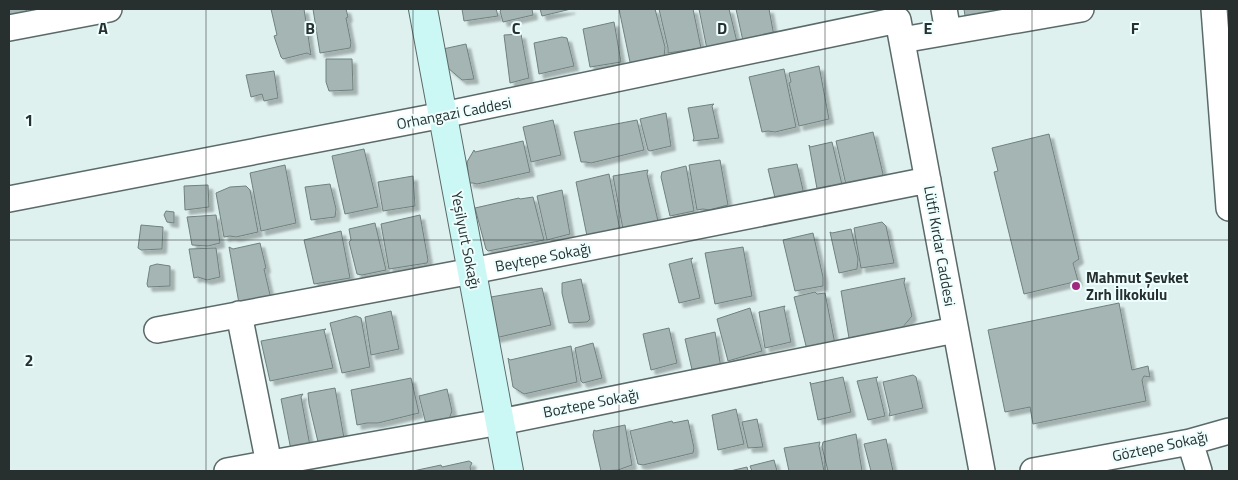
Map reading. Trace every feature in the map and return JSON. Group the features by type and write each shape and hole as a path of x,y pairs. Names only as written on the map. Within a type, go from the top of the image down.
{"main road":[{"name":"Yeşilyurt Sokağı","path":"423,9 509,471"}],"street":[{"path":"9,28 109,9"},
{"name":"Orhangazi Caddesi","path":"9,199 946,20 1081,9"},
{"path":"1214,9 1226,136 1229,208"},
{"name":"Lütfi Kırdar Caddesi","path":"900,30 982,471"},
{"name":"Beytepe Sokağı","path":"157,330 472,271 928,180"},
{"path":"239,314 269,464"},
{"name":"Boztepe Sokağı","path":"227,471 500,422 955,330"},
{"name":"Göztepe Sokağı","path":"1032,471 1190,442 1229,431"},
{"path":"1190,442 1199,471"}],"building":[{"path":"9,9 26,9 28,17 9,21"},
{"path":"271,9 304,9 311,55 307,53 283,59 281,57 274,36 277,35"},
{"path":"313,9 346,9 351,43 350,48 320,53"},
{"path":"462,9 496,9 498,16 464,21"},
{"path":"502,9 532,9 533,15 503,22 500,11"},
{"path":"540,9 571,9 542,16"},
{"path":"619,9 655,9 665,47 664,57 632,64 630,62"},
{"path":"659,9 693,9 701,48 668,53"},
{"path":"699,9 729,9 737,42 707,49"},
{"path":"736,9 769,9 774,36 743,41"},
{"path":"964,9 1005,9 1006,16 966,23"},
{"path":"614,22 621,62 590,67 583,29"},
{"path":"521,34 529,78 510,83 504,35"},
{"path":"562,37 567,38 574,66 539,74 534,43"},
{"path":"466,44 474,79 462,80 448,68 443,49"},
{"path":"326,59 352,59 353,90 329,91 326,82"},
{"path":"819,66 829,119 799,126 789,83 791,82 789,73"},
{"path":"784,69 796,127 775,132 762,132 749,77"},
{"path":"274,71 278,98 264,101 262,94 251,97 246,75"},
{"path":"714,104 712,106 719,138 693,141 688,108"},
{"path":"666,113 671,146 650,151 648,150 640,119"},
{"path":"553,120 561,155 531,162 523,127"},
{"path":"637,120 644,150 591,163 581,162 574,132"},
{"path":"873,132 883,174 877,182 847,189 836,141"},
{"path":"1049,134 1079,259 1073,263 1078,281 1024,294 994,172 998,171 992,148"},
{"path":"523,141 530,172 477,184 469,183 467,162 474,150 475,152"},
{"path":"832,142 843,189 818,194 809,145 810,147"},
{"path":"364,149 378,207 345,214 332,156"},
{"path":"720,160 728,205 709,210 697,210 689,165"},
{"path":"797,164 803,190 802,195 775,198 768,169"},
{"path":"285,165 296,223 261,231 250,173"},
{"path":"686,166 694,211 670,216 661,177 662,172"},
{"path":"648,170 647,174 658,221 623,229 613,176"},
{"path":"609,174 620,230 587,236 576,182"},
{"path":"413,176 415,206 383,211 378,182"},
{"path":"330,184 336,209 335,217 311,220 305,187"},
{"path":"208,185 209,207 185,210 184,186"},
{"path":"246,186 250,190 258,232 236,237 224,237 216,193 230,187"},
{"path":"562,190 570,234 547,240 537,196"},
{"path":"533,197 544,240 488,251 475,208 519,198"},
{"path":"166,211 174,212 174,223 167,222 164,215"},
{"path":"216,215 220,243 208,246 192,245 187,217"},
{"path":"420,215 427,263 389,269 381,224"},
{"path":"882,222 886,226 894,263 861,268 854,228"},
{"path":"375,223 386,270 362,275 357,274 349,242 351,240 349,229"},
{"path":"141,225 163,227 162,249 141,250 138,248"},
{"path":"851,229 858,259 857,269 839,273 830,232"},
{"path":"341,231 350,278 314,284 304,240"},
{"path":"813,233 823,277 823,286 795,291 783,240"},
{"path":"260,243 271,299 240,309 229,247 233,249"},
{"path":"743,247 752,296 715,304 705,253"},
{"path":"216,248 220,277 207,280 198,277 194,278 189,249"},
{"path":"693,258 691,260 700,298 679,303 669,264"},
{"path":"157,264 170,266 170,286 148,287 150,266"},
{"path":"905,278 904,283 912,316 902,328 849,338 841,291"},
{"path":"581,279 590,319 587,322 569,323 562,293 562,283"},
{"path":"542,288 551,325 491,339 487,308 491,297"},
{"path":"815,292 817,294 825,293 835,344 807,350 794,297"},
{"path":"1119,303 1132,370 1148,366 1150,377 1144,376 1142,380 1146,401 1033,424 1030,407 1005,412 988,330"},
{"path":"785,306 791,342 765,348 759,312"},
{"path":"750,308 762,351 728,361 717,319"},
{"path":"391,311 399,349 371,355 365,317"},
{"path":"356,316 361,318 370,367 342,373 330,323"},
{"path":"669,328 677,363 651,370 643,334"},
{"path":"326,329 324,330 333,368 270,381 261,341"},
{"path":"715,332 721,368 693,374 685,339"},
{"path":"593,343 602,378 583,383 581,381 575,348"},
{"path":"571,346 577,382 524,394 513,387 508,358 510,360"},
{"path":"913,375 916,377 923,408 889,416 890,412 883,382"},
{"path":"843,377 851,412 818,420 810,382 811,384"},
{"path":"878,377 876,378 885,416 868,420 857,381"},
{"path":"411,378 419,413 378,423 357,425 351,390"},
{"path":"335,388 344,438 319,446 308,393"},
{"path":"447,389 452,411 449,419 426,424 419,396"},
{"path":"303,394 301,397 310,446 291,450 281,399"},
{"path":"736,409 744,444 718,450 712,415"},
{"path":"757,419 763,447 748,448 742,422"},
{"path":"688,420 694,448 693,453 643,465 638,464 630,431 672,421 673,423"},
{"path":"625,425 632,465 618,470 601,471 593,435 594,430"},
{"path":"856,434 862,471 828,471 822,447 823,442"},
{"path":"886,439 893,471 871,471 864,444"},
{"path":"820,442 819,446 824,471 789,471 784,448"},
{"path":"774,460 777,471 752,471 750,466"},
{"path":"469,461 472,463 471,471 413,471 441,465 442,467"},
{"path":"747,467 748,471 730,471"}],"place":[{"name":"Mahmut Şevket Zırh İlkokulu","path":"1076,286"}]}
